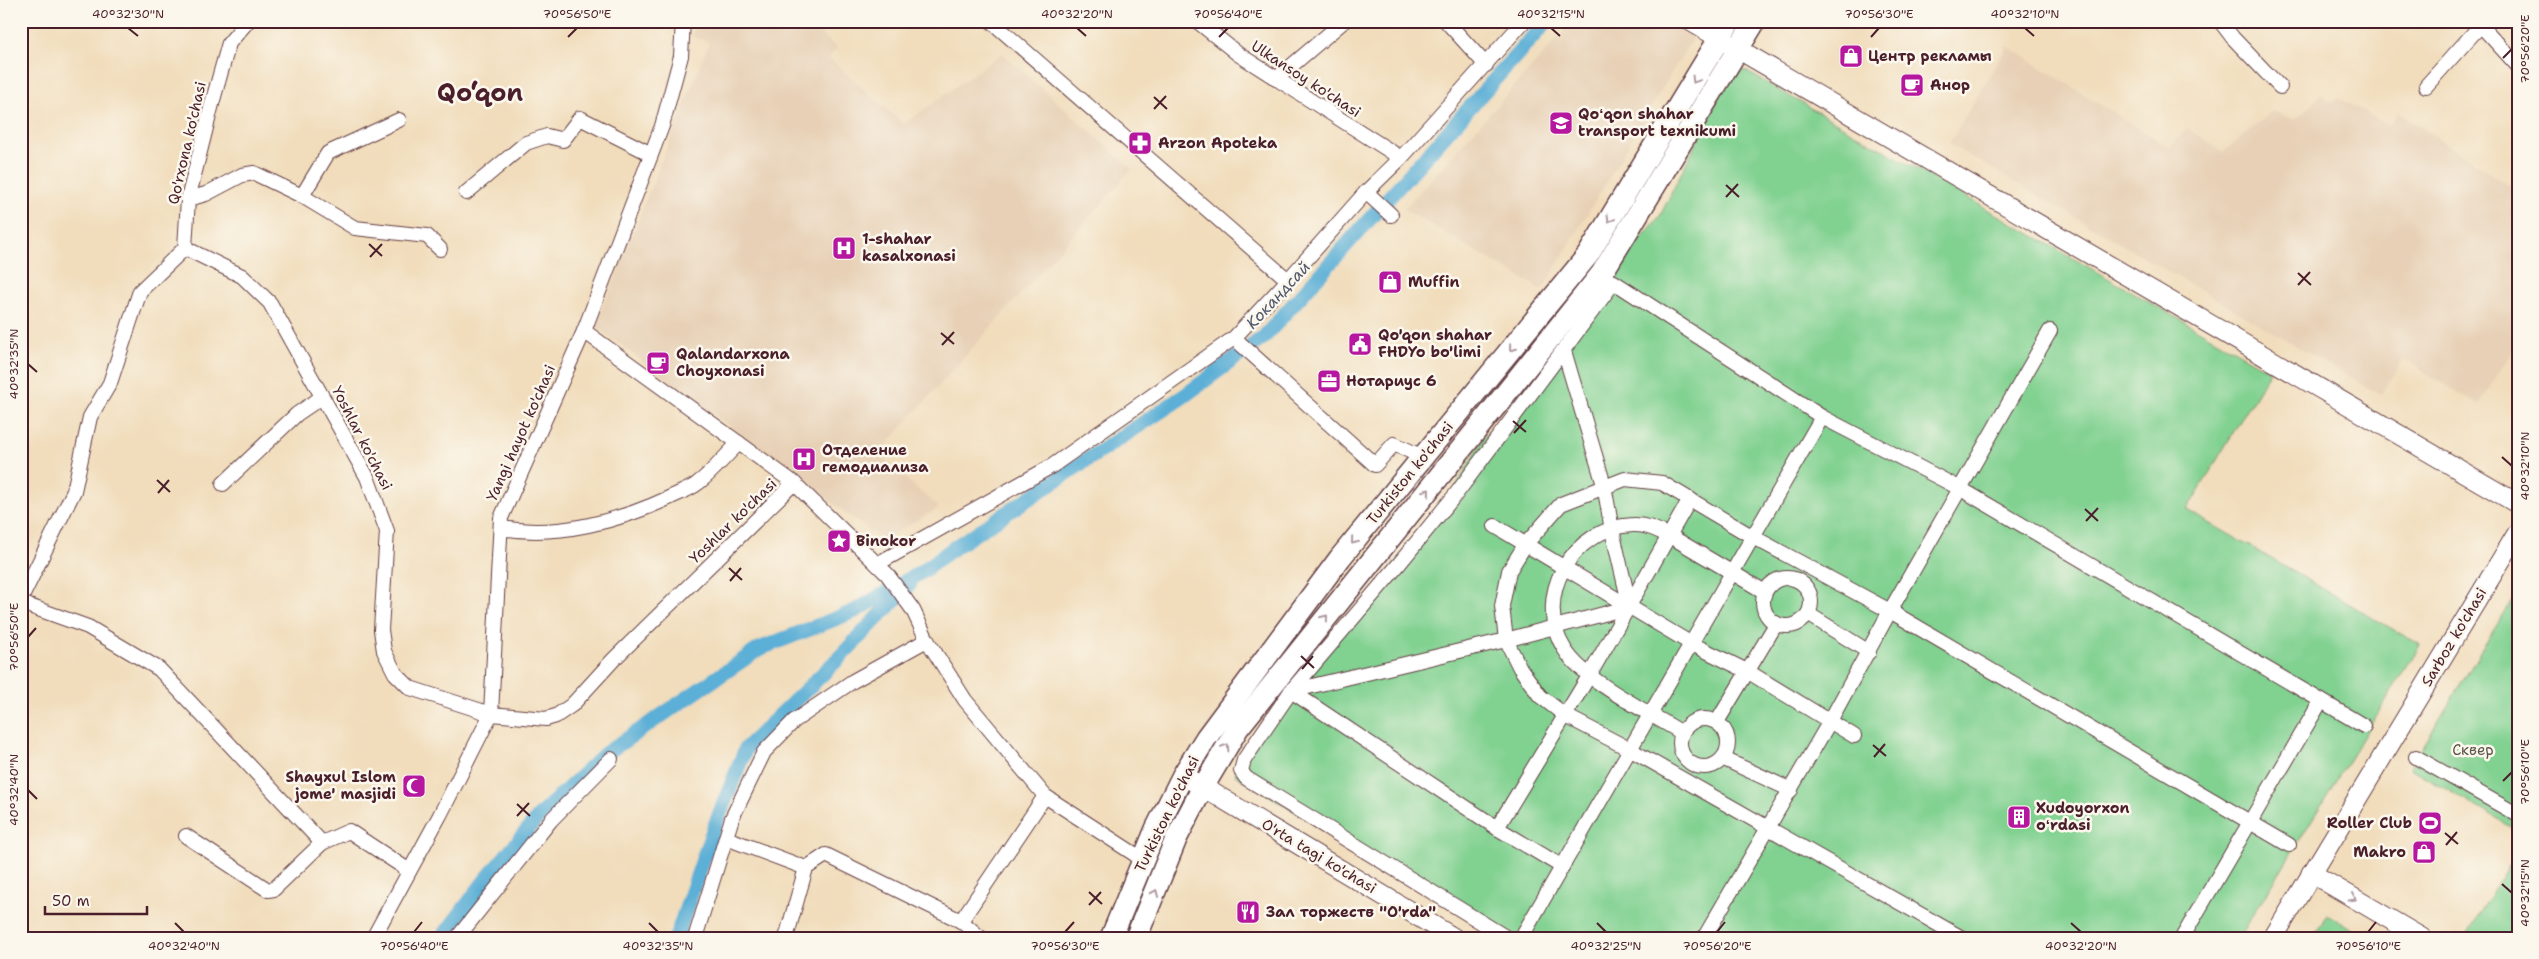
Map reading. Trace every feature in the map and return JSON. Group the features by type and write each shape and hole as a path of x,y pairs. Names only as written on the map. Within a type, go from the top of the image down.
{"main road":[{"path":"1690,21 1729,36 2518,504"},
{"name":"Turkiston ko'chasi","path":"1111,938 1142,859 1183,775 1218,721 1340,558 1588,255 1729,36 1755,21"},
{"name":"Turkiston ko'chasi","path":"1136,938 1176,838 1203,787 1238,728 1602,273 1729,36"},
{"name":"Sarboz ko'chasi","path":"2273,938 2518,532"},
{"name":"O'rta tagi ko'chasi","path":"1183,775 1454,938"},
{"path":"2311,873 2422,938"}],"street":[{"name":"Qo'rxona ko'chasi","path":"185,248 188,199 229,43 248,21"},
{"name":"Yangi hayot ko'chasi","path":"373,938 408,870 440,815 491,714 501,518 584,331 662,126 681,56 683,21"},
{"path":"991,21 1288,280"},
{"name":"Ulkansoy ko'chasi","path":"1197,21 1238,54 1401,158"},
{"path":"1276,79 1344,21"},
{"path":"1446,21 1486,65"},
{"path":"882,569 1052,466 1234,338 1366,192 1401,158 1524,21"},
{"path":"2220,21 2233,38 2280,87"},
{"path":"2426,86 2478,24 2518,66"},
{"path":"466,193 526,143 547,136 563,140 580,118 651,154"},
{"path":"302,196 328,153 399,120"},
{"path":"188,199 206,194 242,175 254,173 302,196 355,228 427,236 440,249"},
{"path":"1366,192 1391,215"},
{"path":"21,599 74,491 90,417 110,383 140,291 185,248"},
{"name":"Yoshlar ko'chasi","path":"185,248 242,276 270,303 367,477 388,531 381,630 384,651 395,673 410,688 491,714 546,719 556,716 572,705 614,659 794,483"},
{"path":"1507,938 1246,778 1241,771 1244,760 1291,691 1400,564 1564,351 1614,282 1822,417 1961,489 2364,726"},
{"path":"584,331 794,483 882,569 913,610 927,640 965,700 1045,796 1142,859"},
{"path":"1704,938 1791,790 1890,611 2050,331"},
{"path":"1234,338 1375,465 1394,444 1423,457"},
{"path":"1564,351 1604,485 1612,530 1630,607"},
{"path":"223,484 297,414 322,397"},
{"path":"1521,938 1822,417"},
{"path":"501,528 522,532 559,529 605,521 656,504 697,484 739,443"},
{"path":"1962,938 1940,932 1768,829 1631,750 1566,716 1540,696 1520,668 1506,640 1502,606 1509,571 1525,545 1561,504 1604,485 1625,479 1662,483 1753,537 1890,611 2290,845"},
{"path":"1498,828 1590,676 1690,498"},
{"path":"1682,734 1590,676 1565,650 1552,619 1551,600 1564,566 1577,549 1596,535 1634,525 1654,529 1670,536 1730,574 1765,592"},
{"path":"1495,526 1690,643 1747,671 1854,736"},
{"path":"1791,578 1799,581 1810,594 1812,602 1808,614 1800,623 1792,626 1776,624 1765,613 1763,605 1765,592 1776,580 1791,578"},
{"path":"21,603 88,626 158,669 322,843"},
{"path":"1291,691 1506,640 1630,607"},
{"path":"1808,614 1869,652"},
{"path":"1717,722 1776,624"},
{"path":"695,938 732,818 764,752 794,721 853,681 927,640"},
{"path":"1291,691 1498,828 1562,866"},
{"path":"2182,938 2248,822 2321,701"},
{"path":"1709,719 1717,722 1728,735 1728,752 1724,759 1710,767 1693,765 1682,754 1680,747 1682,734 1694,721 1709,719"},
{"path":"2416,757 2518,815"},
{"path":"457,938 552,820 611,759"},
{"path":"1724,759 1791,790"},
{"path":"961,921 1045,796"},
{"path":"186,836 268,890 274,889 322,843 349,831 408,870"},
{"path":"726,838 806,868"},
{"path":"786,938 806,868 826,855 961,921 981,938"}],"shaded area":[{"name":"1-shahar kasalxonasi","path":"695,21 806,21 837,48 829,58 904,124 1002,53 1132,169 878,454 939,508 882,540 595,326 709,43 693,36"},
{"name":"Qoʻqon shahar transport texnikumi","path":"1573,21 1664,21 1693,37 1542,290 1404,209"},
{"path":"2007,46 2170,148 2187,128 2223,152 2273,111 2295,120 2322,94 2332,102 2338,97 2389,126 2398,112 2518,191 2518,341 2479,405 2403,359 2381,395 1949,144"}],"green space":[{"path":"1744,70 2270,371 2187,510 2420,645 2239,938 1501,938 1235,775 1238,759 1454,489 1484,438 1615,270 1660,216 1722,91 1733,76"},
{"name":"Сквер","path":"2518,590 2518,831 2410,768"},
{"path":"2518,850 2518,938 2465,938"},
{"path":"2327,914 2368,938 2313,938"}],"waterway":[{"name":"Кокандсай","path":"442,938 484,882 540,815 605,754 759,649 855,611 923,571 955,547 1184,396 1264,337 1547,21"},
{"path":"676,938 712,833 746,748 837,660 910,584"}],"place":[{"name":"Центр рекламы","path":"1851,56"},
{"name":"Анор","path":"1912,85"},
{"name":"Qoʻqon shahar transport texnikumi","path":"1561,123"},
{"name":"Arzon Apoteka","path":"1140,143"},
{"name":"1-shahar kasalxonasi","path":"844,248"},
{"name":"Muffin","path":"1390,282"},
{"name":"Qo'qon shahar FHDYo bo'limi","path":"1360,344"},
{"name":"Qalandarxona Choyxonasi","path":"658,363"},
{"name":"Нотариус 6","path":"1329,381"},
{"name":"Отделение гемодиализа","path":"804,459"},
{"name":"Binokor","path":"839,541"},
{"name":"Shayxul Islom jome' masjidi","path":"414,786"},
{"name":"Xudoyorxon oʻrdasi","path":"2019,817"},
{"name":"Roller Club","path":"2430,823"},
{"name":"Makro","path":"2424,852"},
{"name":"Зал торжеств \"O'rda\"","path":"1248,912"}],"district":[{"name":"Qo‘qon","path":"480,92"}]}
